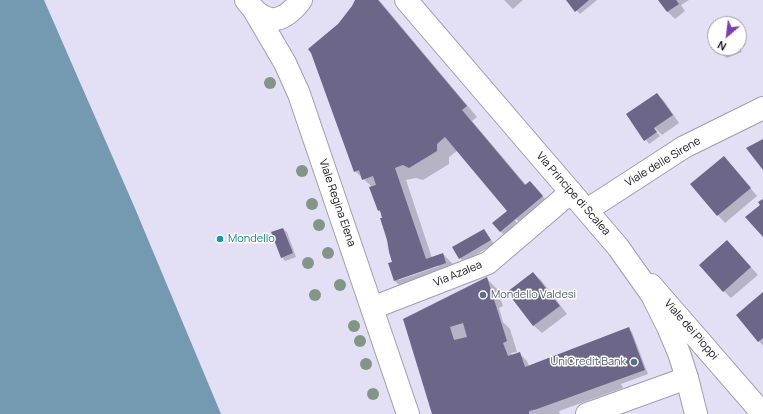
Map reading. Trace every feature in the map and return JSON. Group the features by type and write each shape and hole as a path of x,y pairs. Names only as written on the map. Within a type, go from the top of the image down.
{"street":[{"path":"250,5 263,17 273,19 284,18 290,14 301,0"},
{"name":"Via Principe di Scalea","path":"406,0 618,247 652,295 668,327 687,378 696,414"},
{"name":"Viale Regina Elena","path":"250,5 285,63 300,94 408,414"},
{"name":"Viale delle Sirene","path":"587,210 684,147 763,108"},
{"name":"Via Azalea","path":"372,308 488,263 571,192"},
{"name":"Viale dei Pioppi","path":"618,247 763,414"},
{"path":"586,414 687,378"}],"water":[{"path":"0,0 44,0 134,206 221,414 0,414"}],"building":[{"path":"355,0 378,0 467,106 462,110 525,185 530,181 543,196 500,232 492,223 507,211 445,137 437,144 437,151 409,168 403,165 395,168 426,259 443,253 446,263 394,281 388,263 392,262 380,218 382,218 380,210 378,211 369,187 376,185 373,176 362,180 359,170 354,172 311,53 308,49 338,24"},
{"path":"566,0 589,0 575,12"},
{"path":"658,0 676,0 679,4 667,12"},
{"path":"657,93 673,115 654,128 657,132 644,141 626,114"},
{"path":"763,139 763,170 746,148"},
{"path":"724,156 751,188 717,216 690,184"},
{"path":"763,199 763,237 745,217 760,205 758,202"},
{"path":"283,228 293,253 281,258 271,232"},
{"path":"484,229 491,240 459,259 452,247"},
{"path":"727,240 751,267 723,292 699,265"},
{"path":"533,272 560,306 533,326 507,292"},
{"path":"487,277 507,341 503,343 508,356 520,352 525,367 629,327 645,370 529,411 529,414 432,414 403,319","holes":["463,323 467,337 454,340 450,327"]},
{"path":"763,292 763,338 758,342 736,315"}],"place":[{"name":"Mondello","path":"220,239"},
{"name":"Mondello Valdesi","path":"483,295"},
{"name":"UniCredit Bank","path":"634,362"}]}
